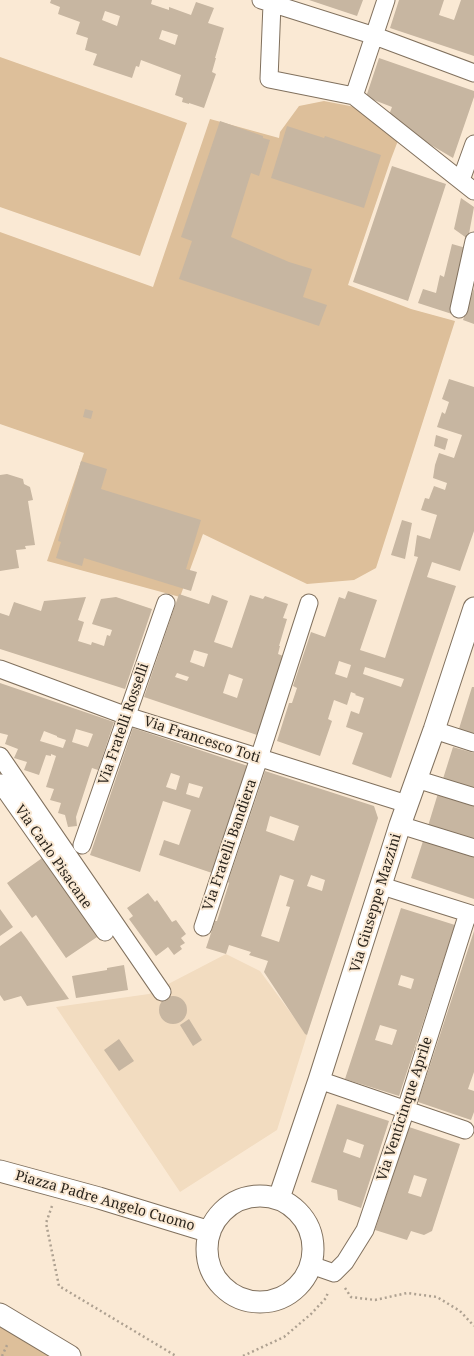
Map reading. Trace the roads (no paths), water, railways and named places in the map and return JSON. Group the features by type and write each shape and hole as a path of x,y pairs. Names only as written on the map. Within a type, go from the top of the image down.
{"street":[{"path":"354,96 386,0"},
{"path":"474,73 375,36 267,2 269,79 354,96 461,180 474,192"},
{"path":"461,180 474,144"},
{"path":"459,309 474,241"},
{"name":"Via Fratelli Bandiera","path":"203,927 309,603"},
{"name":"Via Fratelli Rosselli","path":"82,845 166,604"},
{"name":"Via Giuseppe Mazzini","path":"279,1198 320,1080 400,825 434,730 474,608"},
{"name":"Via Francesco Toti","path":"0,669 127,716 407,804"},
{"path":"434,730 474,743"},
{"path":"0,756 162,992"},
{"path":"416,779 474,797"},
{"name":"Via Carlo Pisacane","path":"0,782 105,932"},
{"path":"400,825 474,848"},
{"path":"382,886 471,914"},
{"name":"Via Venticinque Aprile","path":"311,1265 334,1273 345,1262 365,1230 471,914"},
{"path":"320,1080 465,1130"},
{"name":"Piazza Padre Angelo Cuomo","path":"0,1171 210,1232"},
{"name":"Piazza Padre Angelo Cuomo","path":"262,1195 279,1198 296,1209 308,1225 313,1244 311,1265 304,1280 292,1292 277,1299 261,1302 244,1300 230,1292 217,1280 210,1265 207,1249 210,1232 217,1217 229,1205 245,1198 262,1195"},
{"path":"0,1314 70,1356"}]}
